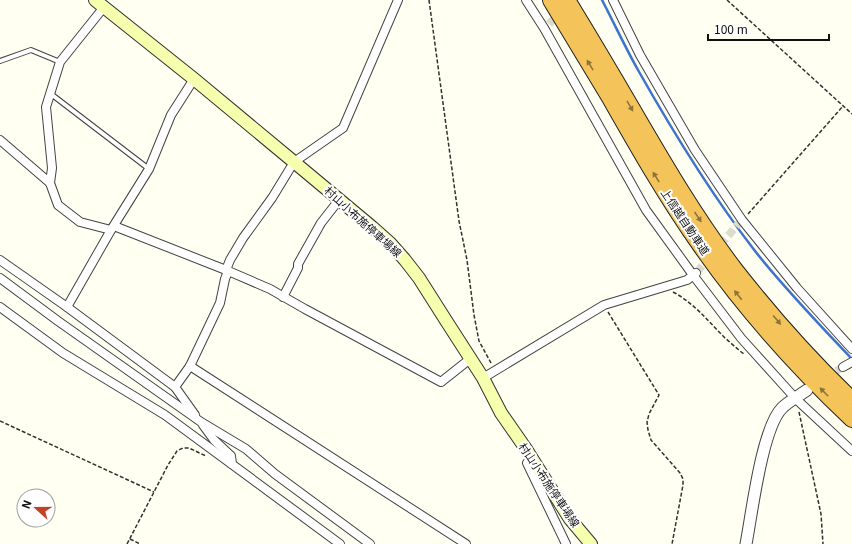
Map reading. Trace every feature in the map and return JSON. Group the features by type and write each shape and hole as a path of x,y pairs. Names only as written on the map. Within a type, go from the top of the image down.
{"highway":[{"name":"上信越自動車道","path":"551,0 654,175 700,246 773,338 852,420"},
{"name":"上信越自動車道","path":"568,0 667,168 721,250 784,329 809,357 852,400"}],"main road":[{"name":"村山小布施停車場線","path":"103,2 390,243 419,278 483,378 501,413 570,519 591,544"}],"street":[{"path":"175,388 190,366 220,303 230,260 243,238 272,198 294,162 344,128 398,0"},
{"path":"526,0 546,26 646,210 695,274 741,338 796,399 852,451"},
{"path":"613,0 640,55 695,150 741,222 797,288 852,349"},
{"path":"103,2 60,62 46,107 52,168 50,183 58,205 80,222 112,228 227,271 270,289 441,382 470,359"},
{"path":"67,307 112,228 149,169 171,116 194,79"},
{"path":"0,140 50,183"},
{"path":"283,297 298,268 298,264 321,222 339,200"},
{"path":"0,260 67,307 175,388 214,440 231,456 232,464"},
{"path":"483,378 604,305 687,280 695,274"},
{"path":"0,278 200,422 246,449 274,474 370,544"},
{"path":"0,307 62,353 164,415 340,544"},
{"path":"843,367 852,362"},
{"path":"190,366 466,544"},
{"path":"746,544 763,451 774,421 782,408 807,390"},
{"path":"531,457 526,463 566,544"}],"lane":[{"path":"0,61 31,50 60,62"},
{"path":"51,94 149,169"}],"path":[{"path":"429,0 459,222 467,260 474,314 479,341 496,371"},
{"path":"727,0 852,114"},
{"path":"741,222 843,106"},
{"path":"663,288 687,300 703,314 725,338 744,354"},
{"path":"604,305 658,395 647,422 651,440 680,473 683,479 672,544"},
{"path":"796,399 821,514 823,544"},
{"path":"0,420 154,492"},
{"path":"127,544 177,451 183,448 189,448 207,457"},
{"path":"130,539 140,544"}],"waterway":[{"path":"602,0 651,93 693,162 723,207 755,251 778,279 852,359"}],"tunnel":[{"path":"549,24 561,11"},
{"path":"697,272 739,223"},
{"path":"826,377 843,367"}]}
